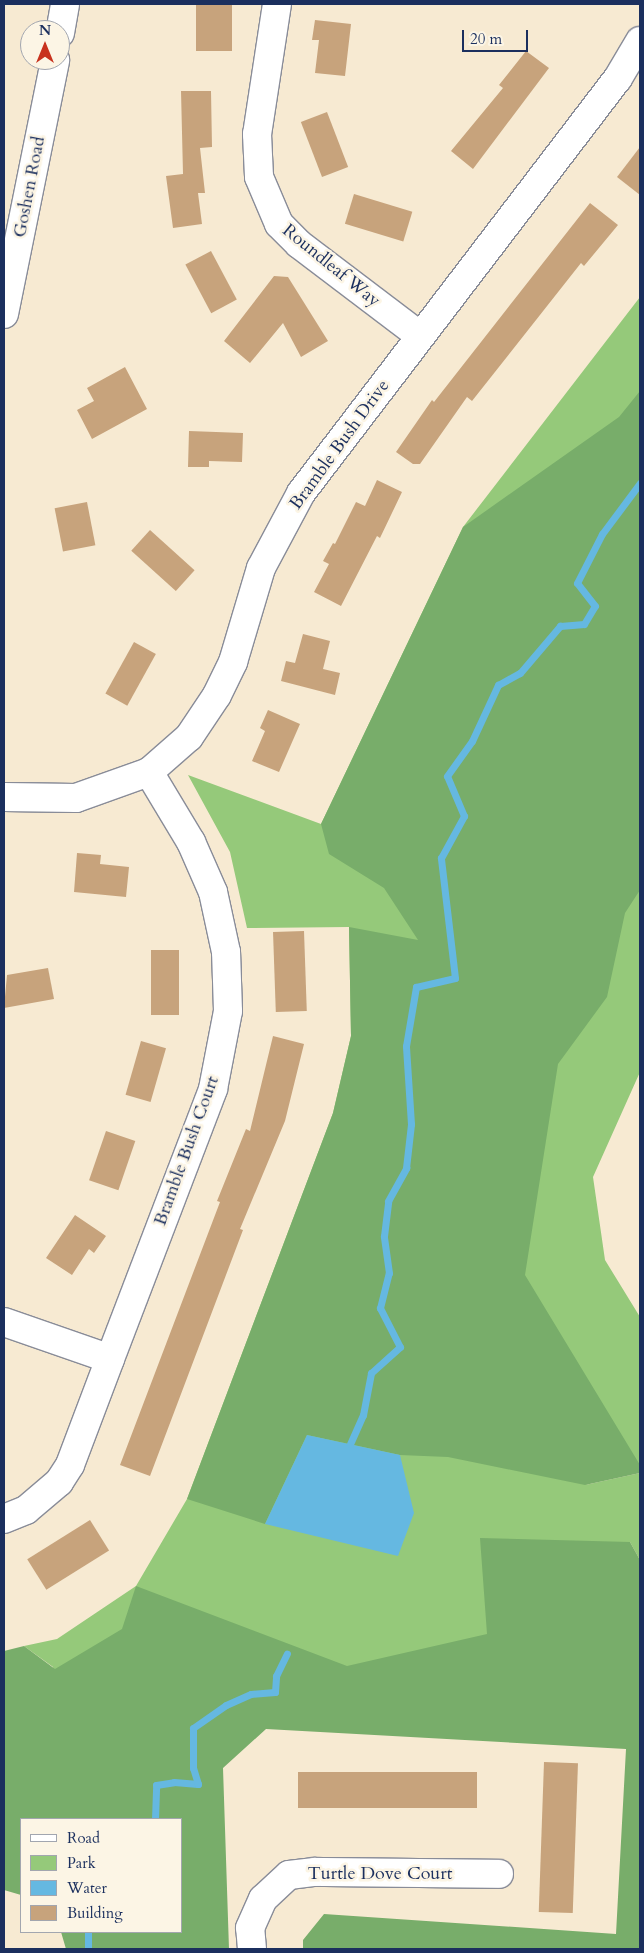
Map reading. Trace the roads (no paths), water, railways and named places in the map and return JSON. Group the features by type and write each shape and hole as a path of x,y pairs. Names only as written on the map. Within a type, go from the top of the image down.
{"street":[{"path":"63,20 66,4"},
{"name":"Roundleaf Way","path":"277,4 257,134 259,177 279,224 299,244 420,336"},
{"name":"Bramble Bush Drive","path":"4,797 76,798 149,772 189,737 218,695 233,662 261,568 301,493 618,78 640,40"},
{"name":"Goshen Road","path":"4,314 53,70"},
{"name":"Bramble Bush Court","path":"4,1519 26,1510 59,1482 70,1465 213,1089 228,1011 226,952 213,892 191,842 149,772"},
{"path":"4,1322 110,1359"},
{"name":"Turtle Dove Court","path":"252,1949 250,1928 263,1899 289,1875 315,1872 499,1874"}],"water":[{"path":"307,1435 400,1455 414,1513 398,1556 265,1524"}],"waterway":[{"path":"350,1444 363,1415 371,1373 400,1347 380,1308 389,1273 384,1236 388,1201 406,1168 411,1124 406,1046 416,987 455,978 441,858 464,816 447,776 472,741 498,685 520,673 560,626 584,624 595,606 577,583 602,534 640,483"},
{"path":"155,1818 156,1785 174,1782 198,1784 193,1768 193,1728 226,1705 251,1694 275,1692 276,1676 287,1653"},
{"path":"88,1933 88,1949"}]}
